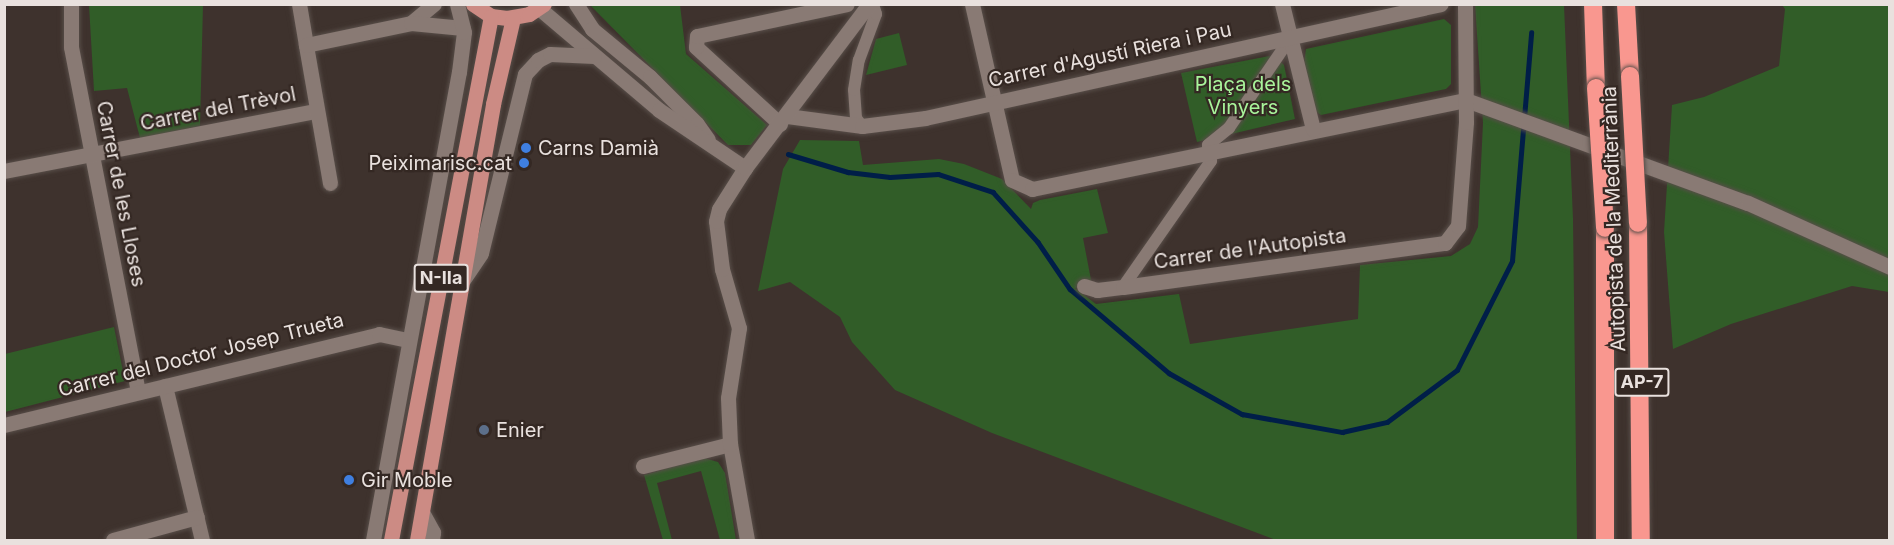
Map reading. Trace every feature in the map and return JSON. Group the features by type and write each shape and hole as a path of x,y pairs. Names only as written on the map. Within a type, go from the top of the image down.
{"highway":[{"name":"Autopista de la Mediterrània","path":"1593,4 1605,228 1605,540"},
{"name":"Autopista de la Mediterrània","path":"1626,4 1638,223 1641,540"}],"main road":[{"path":"473,4 491,16 513,18 542,7"},
{"name":"N-IIa","path":"391,540 491,16"},
{"name":"N-IIa","path":"417,540 493,104 513,18"}],"street":[{"name":"Carrer de les Lloses","path":"71,4 71,47 138,392"},
{"name":"Carrer del Trèvol","path":"299,4 330,183"},
{"path":"411,23 434,4"},
{"path":"373,540 407,340 440,183 463,28 457,4"},
{"path":"576,4 592,29 658,85 708,140 745,168"},
{"path":"783,120 696,46 697,36 847,4"},
{"path":"747,540 730,444 728,398 739,328 722,269 716,221 719,209 745,168 871,4 876,14 859,60 854,90 856,118 862,126"},
{"path":"972,4 992,102 1012,180 1032,189 1313,129 1467,100 1748,203 1890,267"},
{"path":"1282,4 1313,129"},
{"name":"Carrer d'Agustí Riera i Pau","path":"783,120 862,126 925,118 1441,4"},
{"name":"Carrer de l'Autopista","path":"1084,286 1097,290 1123,287 1445,243 1458,226 1467,100 1465,4"},
{"path":"542,7 594,56 687,132 708,140"},
{"path":"306,45 411,23 463,28"},
{"path":"1123,287 1211,161 1208,145 1229,128 1291,37"},
{"path":"463,280 481,253 525,74 538,60 550,54 594,56"},
{"name":"Carrer del Trèvol","path":"4,171 316,111"},
{"name":"Carrer del Doctor Josep Trueta","path":"4,425 379,334 407,340"},
{"path":"165,386 202,540"},
{"path":"643,466 730,444"},
{"path":"423,514 433,532 432,540"},
{"path":"113,540 196,518"}],"green space":[{"path":"89,5 203,5 200,126 140,138 127,88 94,91"},
{"path":"590,5 680,5 686,54 767,125 751,145 728,145"},
{"path":"1475,5 1564,5 1573,219 1577,540 1276,540 992,433 895,390 852,342 840,317 790,282 758,291 783,169 800,140 859,141 863,165 939,159 964,164 1002,179 1031,209 1033,203 1040,200 1097,189 1108,233 1083,238 1092,285 1075,288 1096,304 1179,294 1190,344 1358,319 1360,265 1451,256 1470,244 1478,227 1483,123"},
{"path":"1782,5 1889,5 1889,292 1852,286 1731,324 1673,349 1664,232 1672,105 1704,97 1779,66 1785,9"},
{"path":"1444,19 1451,25 1451,84 1446,89 1321,115 1315,111 1304,63 1306,49"},
{"path":"899,33 907,65 866,75 876,39"},
{"name":"Plaça dels Vinyers","path":"1274,55 1284,65 1295,119 1197,142 1181,73"},
{"path":"114,327 125,381 5,412 5,354"},
{"path":"704,458 718,462 725,473 736,540 720,540 701,471 657,483 672,540 663,540 644,475"}],"waterway":[{"path":"788,154 848,172 890,177 938,174 993,192 1038,242 1070,289 1169,373 1242,414 1342,432 1387,422 1457,370 1512,261 1531,33"}],"place":[{"name":"Carns Damià","path":"526,148"},
{"name":"Peiximarisc.cat","path":"524,163"},
{"name":"Enier","path":"484,430"},
{"name":"Gir Moble","path":"349,480"}]}
